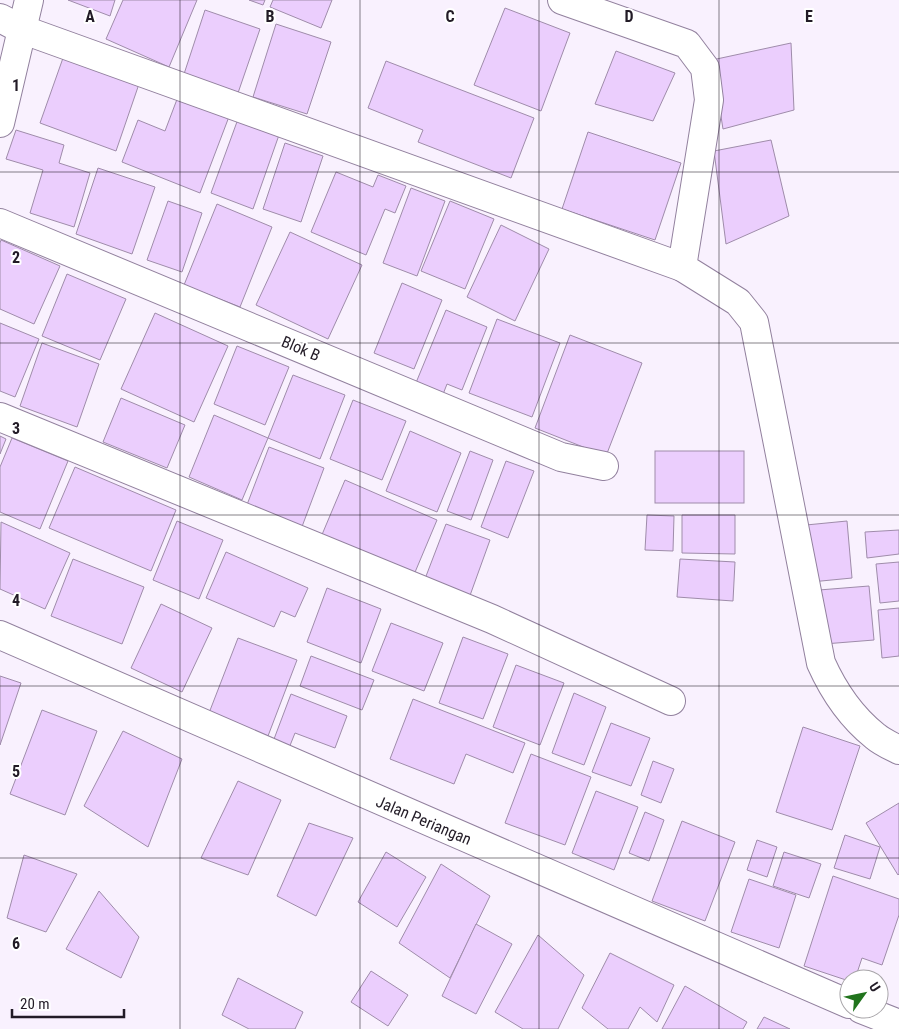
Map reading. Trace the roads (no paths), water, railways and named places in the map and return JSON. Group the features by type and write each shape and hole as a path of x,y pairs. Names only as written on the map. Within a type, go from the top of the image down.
{"street":[{"path":"0,123 10,23 28,0"},
{"path":"562,0 687,44 705,68 709,100 682,267"},
{"path":"10,23 682,267 738,302 754,322 821,663 833,689 852,715 876,738 899,750"},
{"name":"Blok B","path":"0,223 561,457 604,466"},
{"path":"0,417 492,619 671,701"},
{"name":"Jalan Periangan","path":"0,635 839,1000"},
{"path":"881,1019 893,1025"}]}
